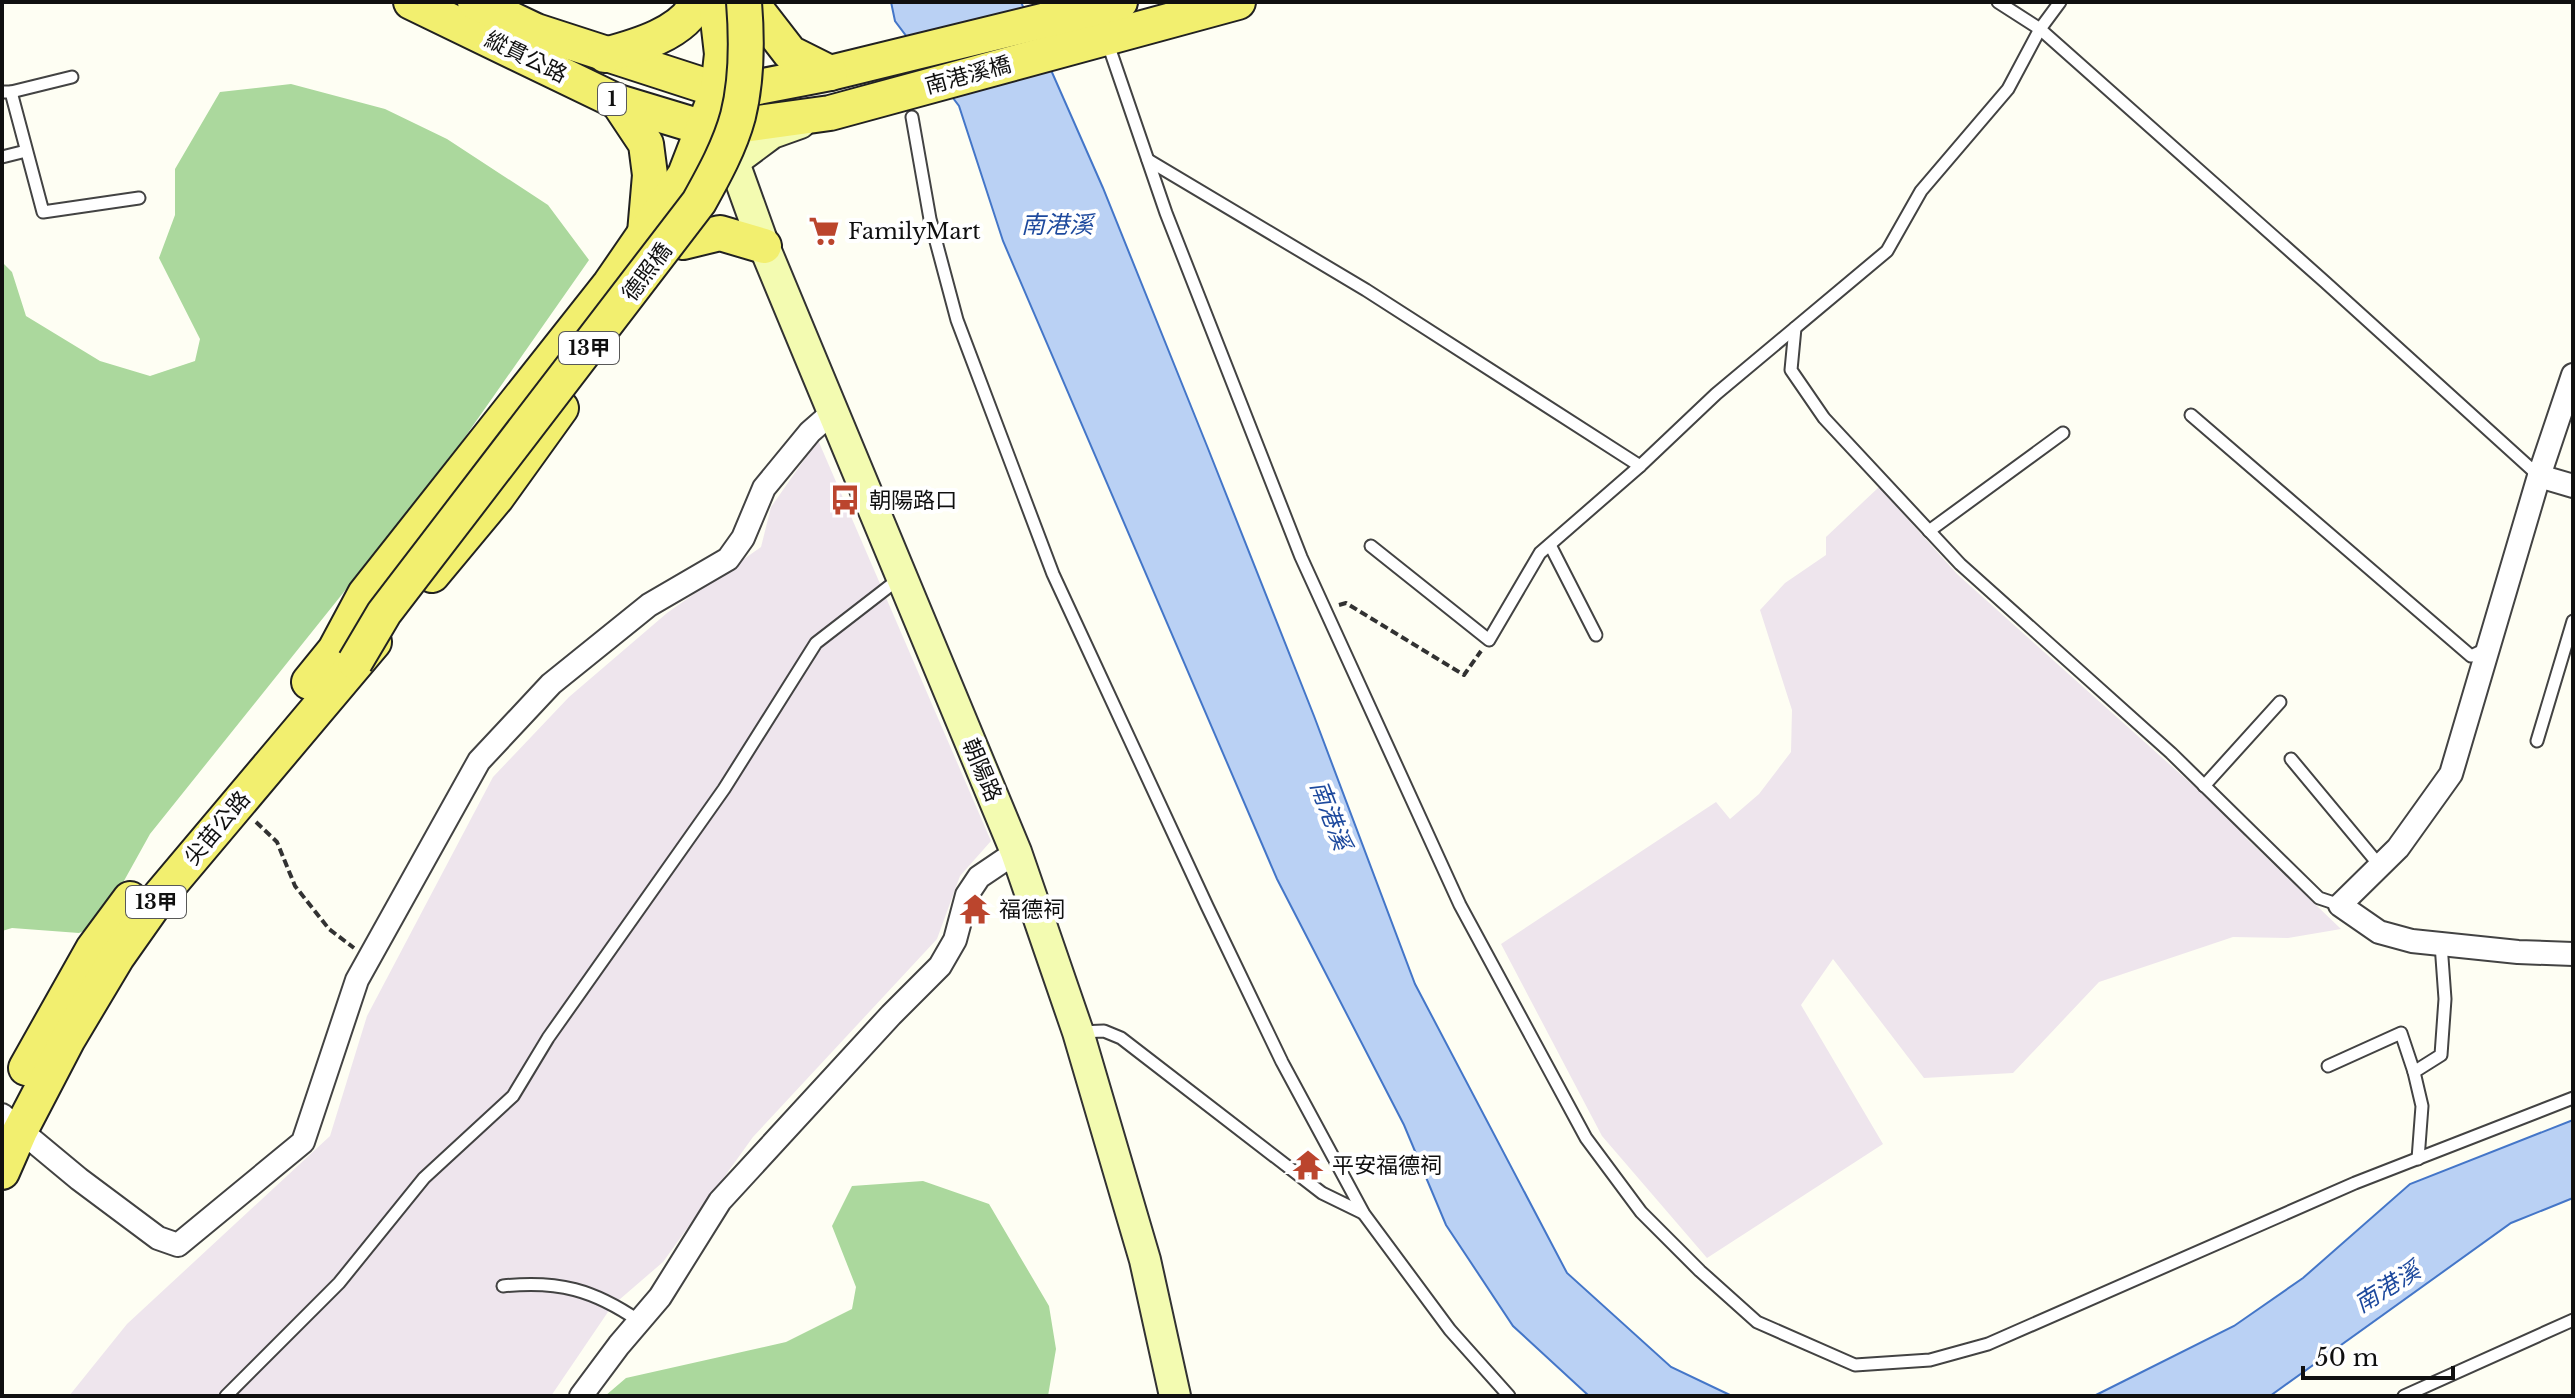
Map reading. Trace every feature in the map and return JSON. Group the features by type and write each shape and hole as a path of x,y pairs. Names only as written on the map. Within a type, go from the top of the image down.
{"main road":[{"name":"縱貫公路","path":"411,2 618,102 724,126 830,113"},
{"name":"縱貫公路","path":"475,2 536,31 718,90 758,87 830,73"},
{"path":"605,55 646,44 692,15 697,2"},
{"path":"345,656 395,621 497,497 628,308 683,242 733,162 718,90 722,54 716,2"},
{"name":"1","path":"1100,17 1238,2"},
{"path":"748,5 790,53 830,73"},
{"path":"345,656 365,594 610,284 685,175 758,87 748,5"},
{"name":"德照橋","path":"345,656 379,604 692,190 711,152 724,114 732,47 748,5"},
{"name":"南港溪橋","path":"830,73 1100,17"},
{"name":"南港溪橋","path":"830,113 1100,17"},
{"path":"618,102 646,144 650,175 644,236"},
{"path":"683,242 720,233 764,246"},
{"name":"尖苗公路","path":"8,1120 68,1039 117,957 160,896 236,804 345,656"},
{"name":"尖苗公路","path":"2,1172 8,1120 53,1017 93,949 142,883 345,656"}],"street":[{"path":"733,162 772,133 830,113"},
{"name":"朝陽路","path":"733,162 764,246 1016,852 1078,1032 1145,1260 1175,1396"},
{"path":"2573,375 2539,476 2451,774 2398,848 2340,905 2379,932 2412,941 2518,952 2573,954"},
{"path":"8,1120 158,1238 178,1245 303,1142 357,980 479,761 551,684 649,605 728,559 743,538 764,488 810,432 833,412"},
{"path":"2539,476 2573,486"},
{"path":"581,1396 660,1297 720,1201 940,966 955,940 967,895 979,877 1016,852"}],"lane":[{"path":"1998,2 2040,29 2382,332 2539,476"},
{"path":"1371,546 1489,640 1540,553 1640,466 1716,394 1887,251 1921,191 2008,89 2040,29 2060,2"},
{"path":"1100,17 1148,160 1301,557 1460,905 1586,1138 1641,1212 1757,1322 1855,1365 1930,1360 1988,1344 2355,1183 2573,1098"},
{"path":"72,77 7,92 43,212 139,198"},
{"path":"912,117 930,219 957,320 1053,574 1275,1048 1364,1214 1450,1330 1509,1396"},
{"path":"2,157 26,151"},
{"path":"1148,160 1366,290 1640,466"},
{"path":"1795,328 1791,370 1824,418 1960,564 2204,786 2319,898 2340,905"},
{"path":"2191,415 2471,656 2490,647"},
{"path":"1929,531 2063,433"},
{"path":"1550,545 1596,635"},
{"path":"226,1396 339,1283 424,1178 513,1096 548,1038 724,789 816,643 901,578"},
{"path":"2537,741 2573,621"},
{"path":"2204,786 2280,702"},
{"path":"2291,759 2380,866"},
{"path":"2414,1072 2441,1055 2445,999 2441,944"},
{"path":"1078,1032 1104,1031 1121,1038 1322,1193 1364,1214"},
{"path":"2328,1066 2401,1033 2422,1106 2418,1159"},
{"path":"503,1286 536,1283 576,1289 610,1301 639,1321"},
{"path":"2404,1396 2573,1320"}],"path":[{"path":"1326,609 1346,603 1464,675 1489,640"},
{"path":"236,804 277,842 295,886 329,929 368,958"}],"shaded area":[{"path":"818,440 991,841 960,876 937,939 753,1137 663,1262 612,1306 551,1396 69,1396 127,1324 330,1136 367,1016 493,777 569,697 667,613 761,547 771,507"},
{"path":"1879,487 1957,574 2244,831 2245,837 2341,929 2288,938 2233,937 2099,982 2013,1073 1924,1078 1833,959 1801,1005 1883,1144 1707,1258 1602,1136 1501,944 1716,802 1730,819 1759,794 1791,752 1792,710 1760,610 1785,583 1826,555 1826,537"}],"green space":[{"path":"291,84 385,109 447,139 548,205 589,260 444,467 150,834 100,924 79,933 12,928 2,931 2,262 12,272 26,316 100,361 150,376 195,361 200,339 159,258 175,215 175,169 220,92"},
{"path":"923,1181 989,1204 1049,1306 1056,1349 1048,1396 605,1396 626,1378 786,1342 852,1309 856,1287 832,1226 852,1186"}],"water":[{"name":"南港溪","path":"891,2 1021,2 1103,188 1207,446 1314,716 1415,984 1567,1273 1671,1367 1732,1396 1589,1396 1513,1326 1446,1225 1404,1125 1277,879 1003,241 959,106 895,21"},
{"name":"南港溪","path":"2573,1120 2573,1198 2511,1223 2270,1396 2094,1396 2234,1326 2303,1278 2410,1184"}],"place":[{"name":"FamilyMart","path":"824,231"},
{"name":"朝陽路口","path":"845,500"},
{"name":"福德祠","path":"975,909"},
{"name":"平安福德祠","path":"1308,1165"}]}
